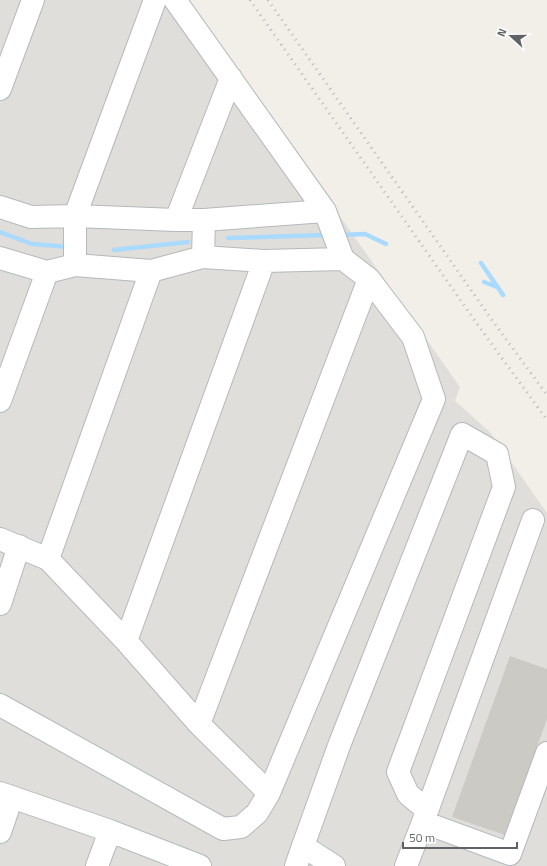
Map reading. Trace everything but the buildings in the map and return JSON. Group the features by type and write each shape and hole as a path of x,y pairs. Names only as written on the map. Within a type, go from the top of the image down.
{"lane":[{"path":"0,89 33,0"},
{"path":"75,265 75,216 155,0"},
{"path":"0,705 223,829 241,827 257,813 269,793 434,399 413,337 369,279 343,259 325,211 175,0"},
{"path":"176,220 231,78"},
{"path":"0,207 31,217 75,216 176,220 204,220 325,211"},
{"path":"203,258 204,220"},
{"path":"0,258 47,272 75,265 151,271 203,258 264,261 343,259"},
{"path":"126,641 264,261"},
{"path":"48,559 151,271"},
{"path":"0,401 47,272"},
{"path":"199,724 369,279"},
{"path":"334,866 299,856 340,743 462,434 497,454 504,487 398,772 408,794 426,816 510,854 547,754"},
{"path":"406,866 426,816 533,520"},
{"path":"0,604 9,543 48,559 126,641 199,724 269,793"},
{"path":"0,832 6,795 110,831 200,866"},
{"path":"97,866 110,831"}],"shaded area":[{"path":"0,0 188,0 460,387 455,401 490,432 547,513 547,866 0,866"}],"waterway":[{"path":"0,232 32,244 69,247"},
{"path":"340,235 365,234 386,244"},
{"path":"228,238 327,235"},
{"path":"114,250 188,242"},
{"path":"481,263 503,295"},
{"path":"484,282 497,287"}],"railway":[{"path":"250,0 480,328 547,420"},
{"path":"268,0 492,320 547,395"}]}
